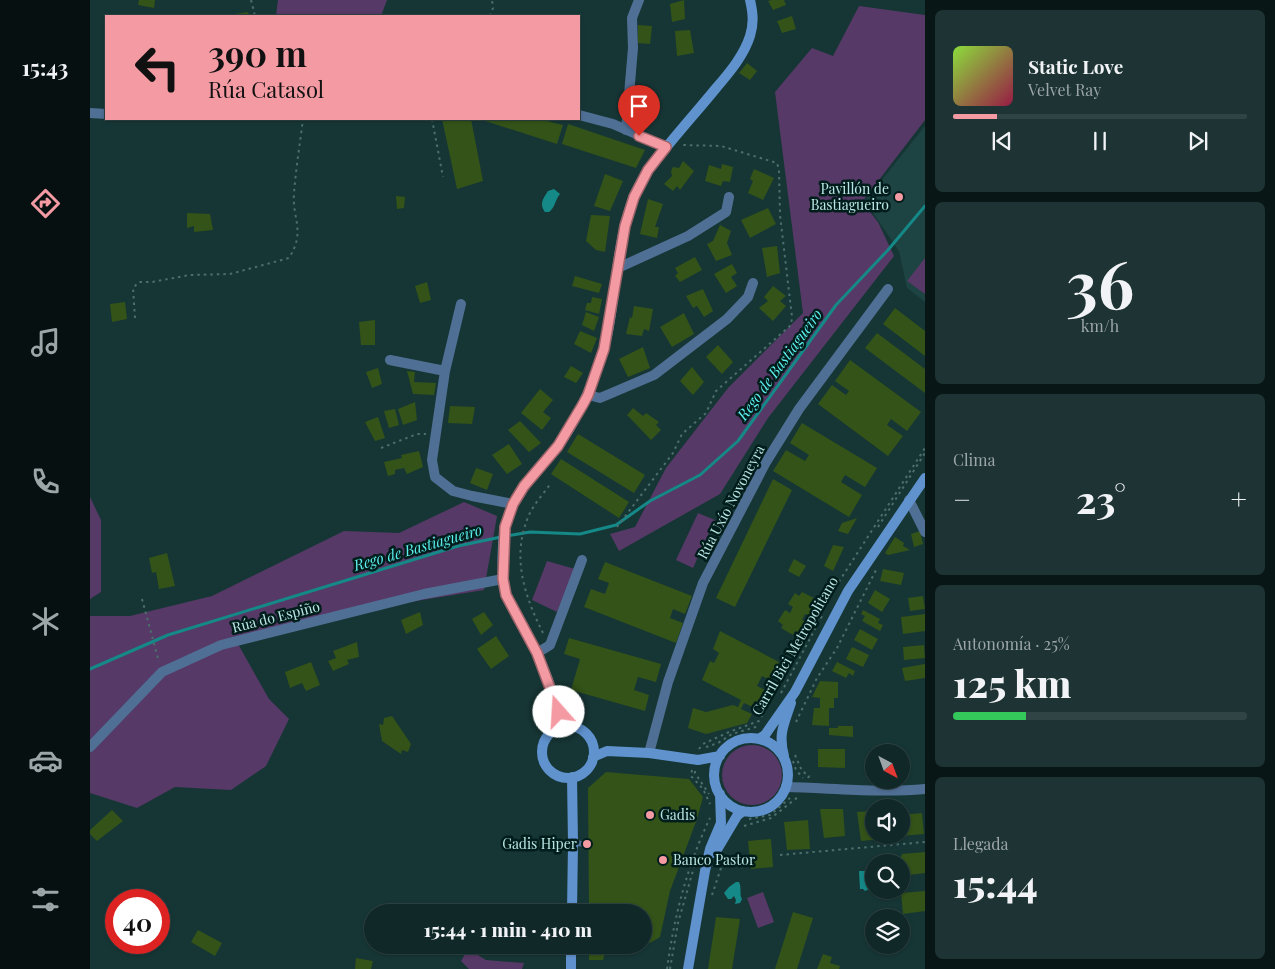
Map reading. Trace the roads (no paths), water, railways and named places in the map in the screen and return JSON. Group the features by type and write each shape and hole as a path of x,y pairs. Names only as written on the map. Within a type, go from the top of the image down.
{"street":[{"path":"626,130 634,48 632,18 639,0"},
{"path":"564,726 537,653 506,595 503,579 505,527 513,504 524,486 558,446 588,395 604,349 625,226 634,197 648,170 718,86 742,53 750,36 754,17 750,0"},
{"path":"90,113 105,114"},
{"path":"580,115 613,124 666,147"},
{"path":"618,268 688,236 726,212 728,196"},
{"path":"588,395 600,398 654,375 727,319 748,297 753,283"},
{"name":"Rúa Uxío Novoneyra","path":"649,753 668,682 703,583 766,462 794,417 888,290"},
{"path":"461,304 445,371 432,460 435,477 454,490 472,496 513,504"},
{"path":"390,360 445,371"},
{"path":"759,739 765,735 794,692 848,591 925,478"},
{"path":"909,500 925,532"},
{"path":"537,653 550,645 582,560"},
{"name":"Rúa do Espiño","path":"90,747 162,672 221,645 424,594 503,579"},
{"path":"705,872 736,816 743,816 766,808 779,798 786,787 788,774 787,757 781,744 782,729 794,692"},
{"path":"594,757 592,743 588,735 581,729 573,726 564,726 556,729 550,734 542,748 545,764 556,775 564,777 580,775 586,770 594,757 607,751"},
{"path":"714,778 715,767 720,756 727,747 737,741 748,738 759,739 787,757"},
{"path":"592,743 607,751 649,753 696,760 720,756"},
{"path":"688,969 710,849 721,823 720,794 714,778 696,760"},
{"path":"572,777 572,904"},
{"path":"786,787 853,791 925,789"},
{"path":"720,794 743,816"},
{"path":"571,954 571,969"}],"lane":[{"path":"573,843 587,844"}],"water":[{"path":"554,189 560,194 551,210 545,212 542,206 543,199 548,191"},
{"path":"859,871 865,871 865,891 860,889"},
{"path":"736,882 740,884 742,899 740,903 735,904 734,896 728,899 724,893"}],"waterway":[{"name":"Rego de Bastiagueiro","path":"507,536 530,532 580,534 616,525 650,501 700,475 738,441 836,305 888,250 925,206"},
{"name":"Rego de Bastiagueiro","path":"90,669 168,635 458,546 501,537"}],"place":[{"name":"Pavillón de Bastiagueiro","path":"899,197"},
{"name":"Gadis","path":"650,815"},
{"name":"Gadis Hiper","path":"587,844"},
{"name":"Banco Pastor","path":"663,860"}]}
